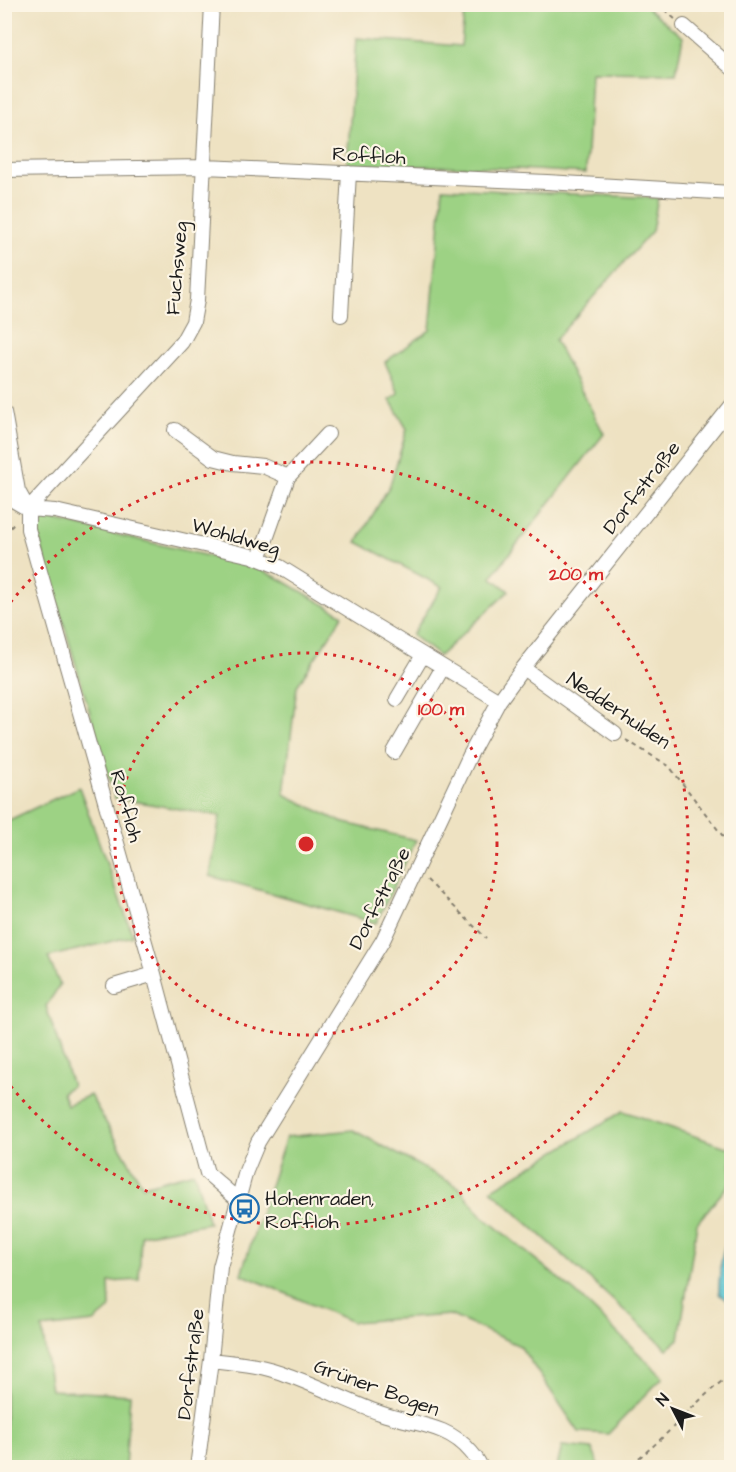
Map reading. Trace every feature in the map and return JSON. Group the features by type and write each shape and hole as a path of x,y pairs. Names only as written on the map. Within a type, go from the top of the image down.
{"street":[{"name":"Fuchsweg","path":"28,508 182,342 193,322 212,4"},
{"path":"684,26 732,68"},
{"name":"Roffloh","path":"4,170 204,167 547,182 732,193"},
{"path":"341,315 349,173"},
{"name":"Dorfstraße","path":"197,1467 220,1267 237,1199 258,1142 383,940 470,755 499,701 522,668 732,405"},
{"name":"Roffloh","path":"4,412 18,491 28,508 28,529 154,974 207,1173 237,1199"},
{"path":"175,430 213,458 263,466 288,477"},
{"path":"259,559 288,477 328,434"},
{"name":"Wohldweg","path":"4,495 28,508 66,514 259,559 280,567 499,701"},
{"path":"397,699 423,655"},
{"path":"394,752 443,667"},
{"name":"Nedderhulden","path":"522,668 615,734"},
{"path":"114,986 154,974"},
{"name":"Grüner Bogen","path":"211,1360 249,1364 285,1374 382,1414 429,1425 450,1434 466,1447 481,1467"}],"path":[{"path":"658,4 684,26"},
{"name":"Nedderhulden","path":"615,734 669,766 732,848"},
{"path":"416,870 486,938"},
{"path":"624,1467 665,1436 732,1374"}],"green space":[{"path":"465,4 644,5 683,37 676,73 591,72 586,173 481,167 347,165 356,38 461,46"},
{"path":"443,188 658,198 652,231 555,340 604,434 491,577 509,591 439,656 412,635 442,587 357,542 390,485 407,429 390,400 399,394 385,362 430,330"},
{"path":"46,518 255,567 343,615 297,686 284,794 341,822 416,840 376,923 210,876 220,816 115,798 35,526"},
{"path":"79,787 133,936 48,957 60,985 46,1006 72,1086 62,1092 67,1105 90,1095 143,1186 194,1172 209,1223 141,1235 139,1280 109,1282 110,1309 94,1322 42,1328 51,1390 130,1395 125,1467 5,1467 5,822"},
{"path":"623,1111 726,1147 731,1146 731,1182 697,1223 679,1339 667,1349 491,1190"},
{"path":"353,1130 459,1187 480,1214 575,1292 663,1377 608,1434 579,1432 520,1346 450,1315 352,1322 241,1274 286,1137"},
{"path":"562,1446 592,1449 600,1467 557,1467"}],"water":[{"path":"731,1231 731,1302 719,1294 719,1278 725,1245"}],"place":[{"name":"Hohenraden, Roffloh","path":"244,1209"}]}
